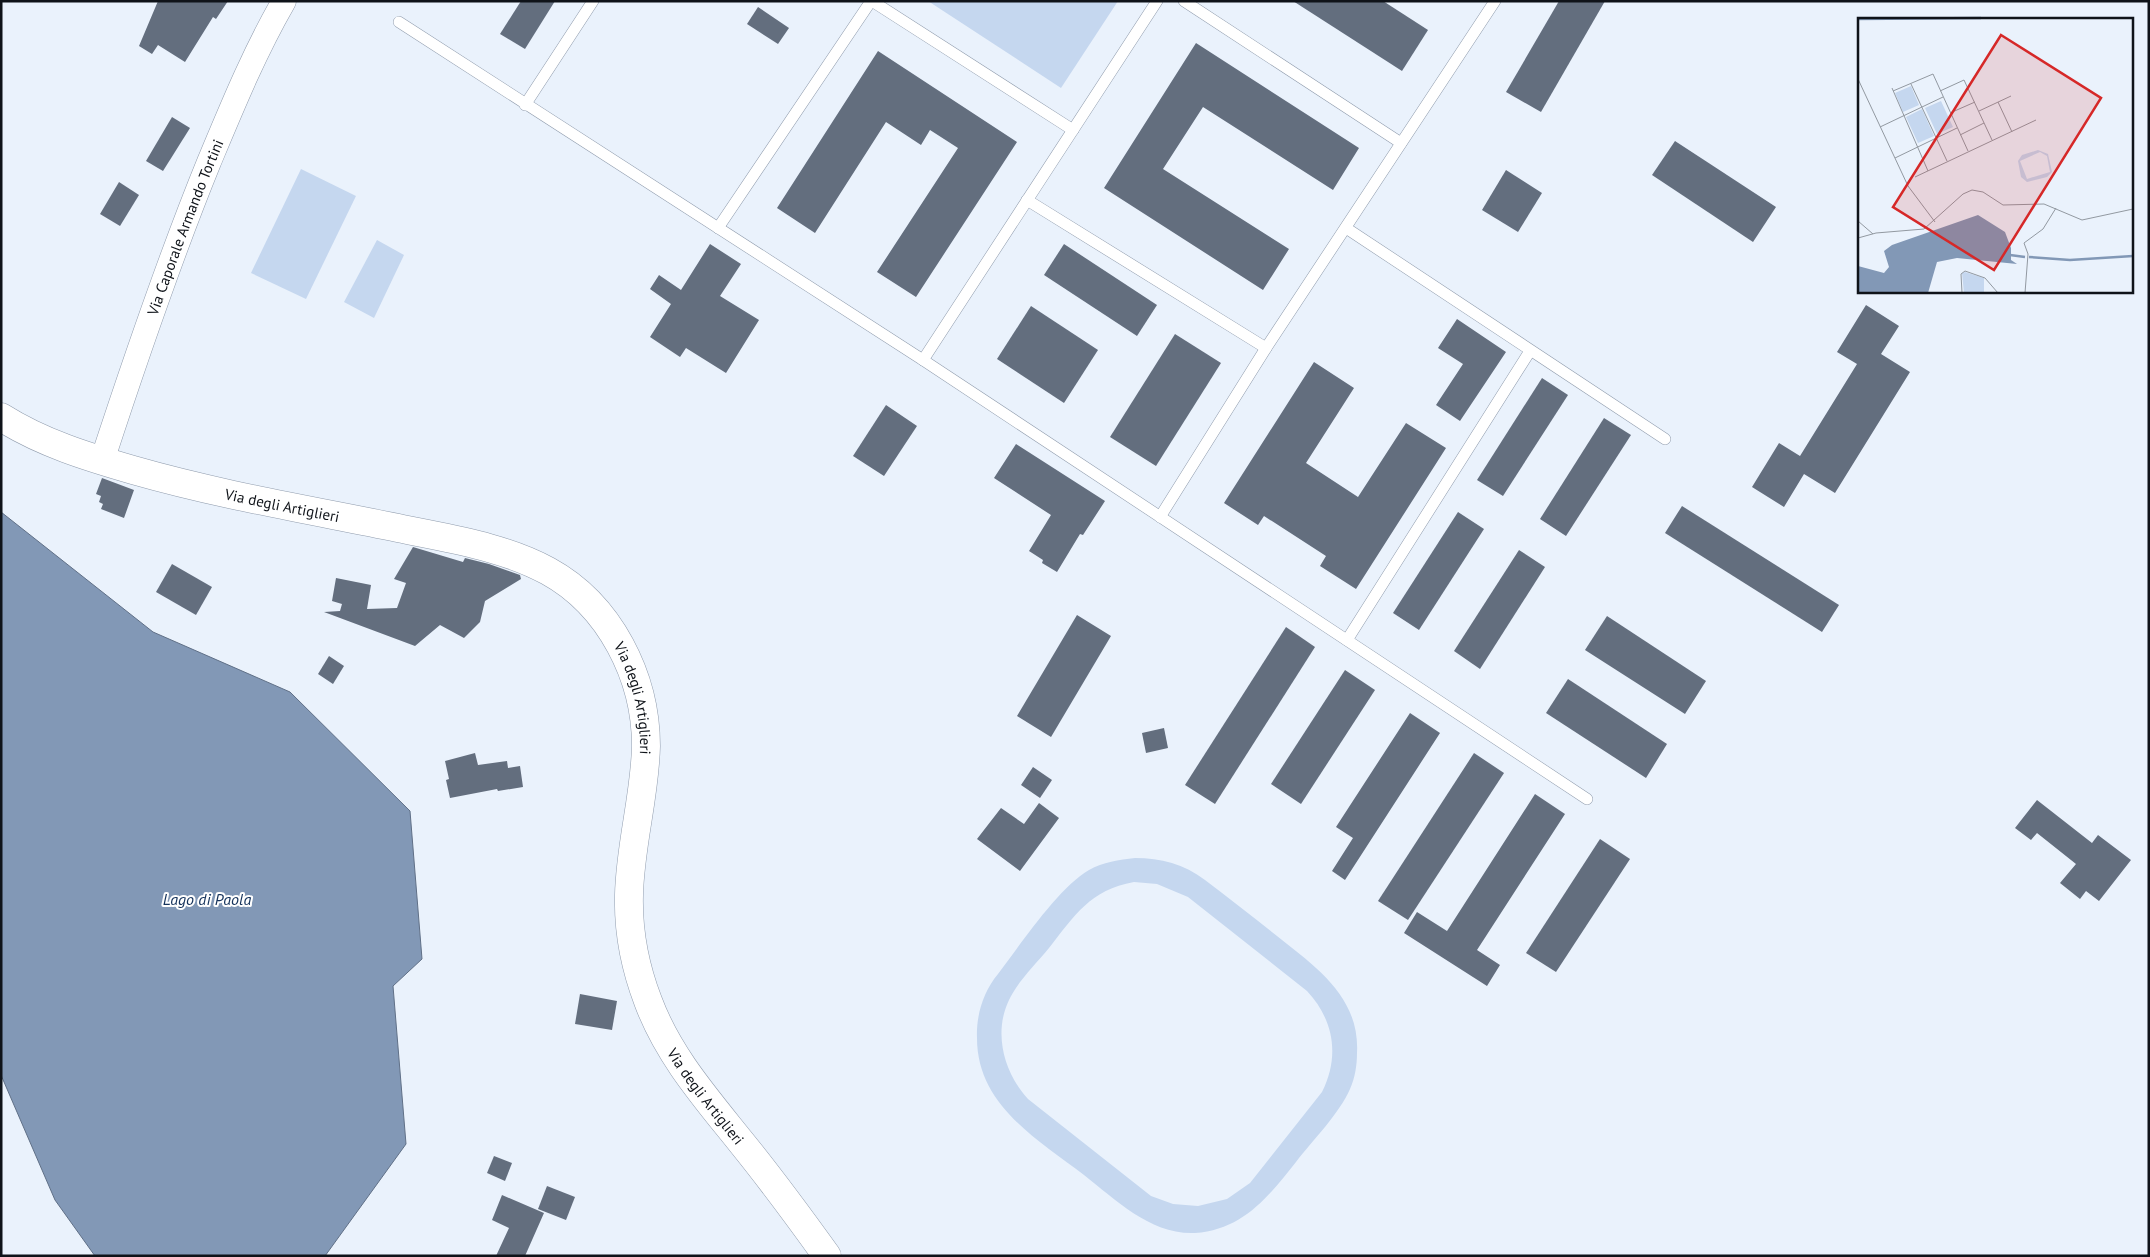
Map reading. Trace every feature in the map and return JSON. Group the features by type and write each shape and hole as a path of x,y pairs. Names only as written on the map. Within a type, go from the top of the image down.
{"street":[{"name":"Via Caporale Armando Tortini","path":"102,461 138,352 193,203 241,86 284,1"},
{"name":"Via degli Artiglieri","path":"1,417 44,440 102,461 199,487 495,549 558,576 593,606 611,630 625,654 636,683 643,713 645,761 631,861 628,902 632,946 648,1001 669,1045 690,1079 778,1188 827,1256"}],"lane":[{"path":"525,105 594,1"},
{"path":"718,228 871,1 1073,130"},
{"path":"923,360 1157,1"},
{"path":"1184,1 1401,143"},
{"path":"1160,517 1266,348 1495,1"},
{"path":"399,22 923,360 1587,799"},
{"path":"1027,200 1266,348"},
{"path":"1346,228 1665,439"},
{"path":"1347,640 1530,351"}],"shaded area":[{"path":"928,1 1118,1 1061,88"},
{"path":"301,169 356,196 306,299 251,273"},
{"path":"377,240 404,255 374,318 344,302"},
{"path":"1135,858 1154,859 1172,863 1197,874 1306,959 1333,985 1351,1015 1356,1033 1357,1058 1353,1080 1350,1089 1333,1117 1265,1199 1241,1218 1212,1230 1195,1233 1179,1232 1164,1228 1149,1222 1122,1205 1047,1148 1013,1118 998,1101 987,1083 980,1062 977,1038 978,1021 984,996 1040,918 1065,889 1089,870 1111,862","holes":["1134,882 1157,884 1188,897 1307,991 1323,1014 1331,1039 1331,1065 1328,1079 1322,1092 1250,1183 1227,1199 1198,1206 1173,1204 1151,1196 1028,1099 1020,1089 1007,1065 1002,1039 1004,1013 1017,986 1076,915 1095,898 1119,886"]}],"water":[{"name":"Lago di Paola","path":"1,512 153,632 290,692 410,811 422,959 393,986 406,1144 325,1256 95,1256 55,1200 1,1075"}],"building":[{"path":"158,1 228,1 216,19 213,17 185,62 158,45 152,54 139,46"},
{"path":"521,1 555,1 525,49 500,34"},
{"path":"1293,1 1383,1 1428,30 1402,71"},
{"path":"1559,1 1605,1 1541,112 1506,92"},
{"path":"758,7 789,28 778,44 747,24"},
{"path":"1196,43 1359,148 1333,190 1203,107 1163,169 1289,249 1263,290 1104,188"},
{"path":"878,51 1017,142 916,297 877,272 958,148 930,130 921,145 886,122 815,233 777,208"},
{"path":"172,117 190,128 163,171 146,161"},
{"path":"1675,141 1776,207 1753,242 1652,175"},
{"path":"1506,170 1542,193 1518,232 1482,210"},
{"path":"119,182 139,195 120,226 100,214"},
{"path":"710,244 741,264 720,296 759,320 726,373 686,348 680,357 650,337 671,304 650,289 659,275 681,290"},
{"path":"1064,244 1157,305 1137,336 1044,275"},
{"path":"1866,305 1899,326 1881,354 1910,372 1835,493 1804,474 1784,507 1752,487 1779,443 1800,456 1857,364 1837,352"},
{"path":"1031,306 1098,350 1064,403 997,359"},
{"path":"1457,319 1506,352 1460,421 1436,405 1463,364 1438,348"},
{"path":"1175,334 1221,363 1156,466 1110,437"},
{"path":"1314,362 1354,388 1306,463 1358,497 1406,423 1446,448 1356,589 1320,566 1326,556 1264,516 1258,525 1224,503"},
{"path":"1542,378 1568,395 1503,496 1477,480"},
{"path":"886,405 917,426 884,476 853,456"},
{"path":"1604,418 1631,435 1566,536 1540,519"},
{"path":"1016,444 1105,501 1083,535 1080,534 1057,572 1042,563 1043,560 1029,551 1051,515 994,478"},
{"path":"102,478 134,490 124,518 101,509 103,504 99,502 101,496 96,494"},
{"path":"1682,506 1839,605 1822,632 1665,533"},
{"path":"1458,512 1484,529 1419,630 1393,613"},
{"path":"413,547 463,562 465,558 489,564 520,575 521,579 485,601 480,622 464,638 440,625 415,646 324,612 340,611 342,604 332,601 336,578 371,585 367,609 397,608 406,583 394,579"},
{"path":"1519,550 1545,567 1480,669 1454,651"},
{"path":"172,564 212,587 196,615 156,592"},
{"path":"1077,615 1111,636 1051,737 1017,716"},
{"path":"1607,616 1706,681 1685,714 1585,650"},
{"path":"1286,627 1315,647 1215,804 1185,785"},
{"path":"329,656 344,666 333,684 318,674"},
{"path":"1345,670 1375,690 1301,804 1271,784"},
{"path":"1568,679 1667,744 1646,778 1546,713"},
{"path":"1410,713 1440,733 1345,880 1332,871 1353,838 1336,827"},
{"path":"1164,728 1168,748 1146,753 1142,733"},
{"path":"475,753 478,765 507,761 508,768 520,766 523,787 498,791 497,789 450,798 446,780 449,779 445,761"},
{"path":"1474,753 1504,773 1408,920 1378,901"},
{"path":"1033,767 1052,780 1040,798 1021,785"},
{"path":"1535,794 1565,814 1477,950 1500,965 1487,986 1404,933 1417,912 1447,931"},
{"path":"2037,800 2092,843 2098,835 2131,860 2099,901 2086,891 2080,899 2060,883 2076,864 2037,833 2031,840 2015,828"},
{"path":"1039,803 1059,818 1020,871 977,839 1001,808 1024,824"},
{"path":"1600,839 1630,859 1556,972 1526,953"},
{"path":"580,994 617,1001 612,1030 575,1024"},
{"path":"494,1156 512,1163 505,1181 487,1173"},
{"path":"547,1186 575,1197 566,1220 538,1209"},
{"path":"502,1195 544,1213 525,1256 496,1256 509,1228 492,1220"}]}
